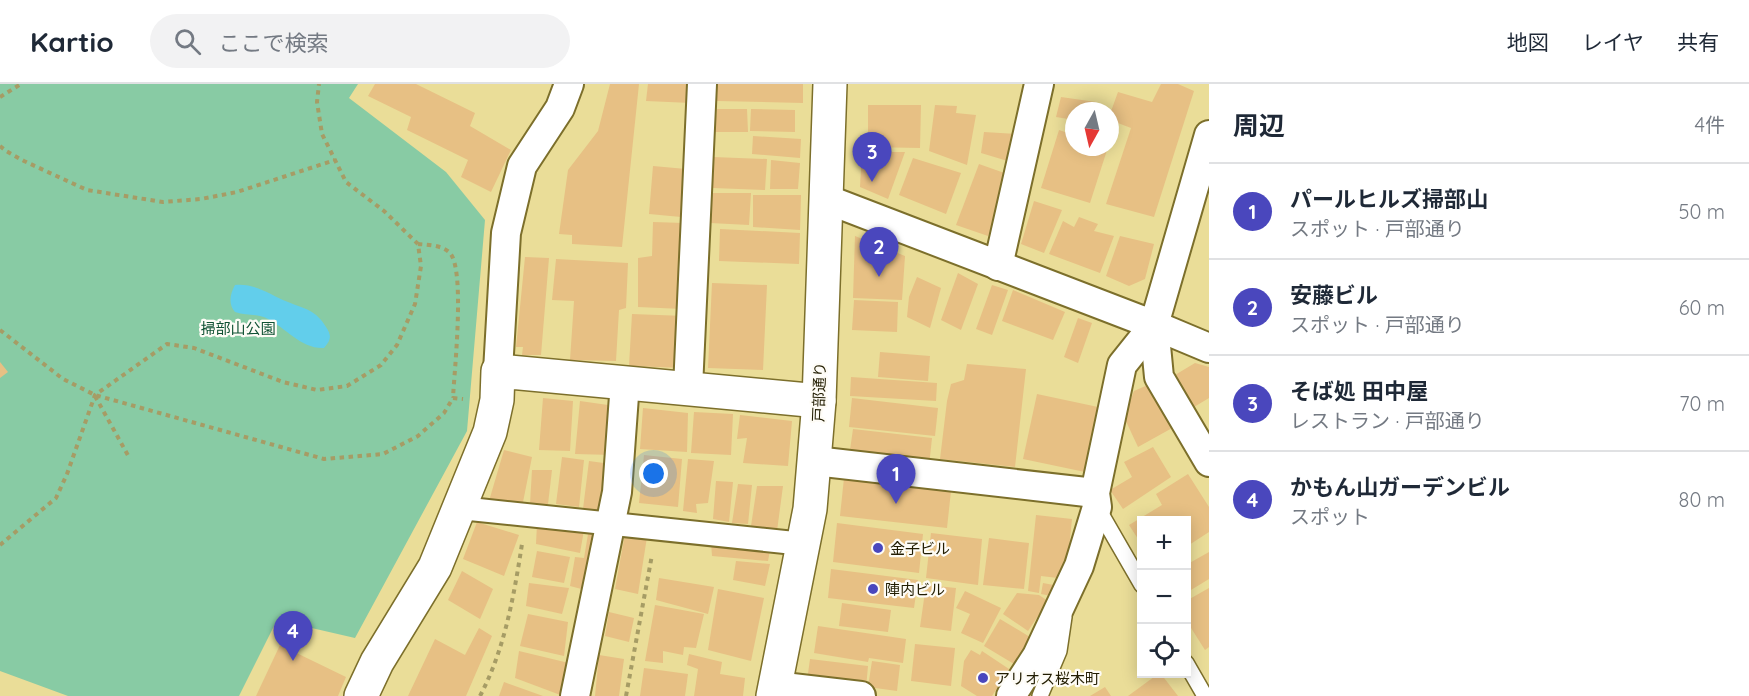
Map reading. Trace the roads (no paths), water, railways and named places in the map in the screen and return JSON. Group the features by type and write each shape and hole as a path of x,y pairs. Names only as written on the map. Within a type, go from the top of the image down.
{"street":[{"path":"361,696 377,662 435,567 490,432 497,386 506,233 522,166 560,108 569,84"},
{"path":"688,388 702,84"},
{"name":"戸部通り","path":"774,691 804,544 815,461 830,84"},
{"path":"998,266 1039,84"},
{"path":"1209,135 1154,325 1159,377 1209,462"},
{"path":"826,199 1209,348"},
{"path":"1011,696 1037,656 1079,566 1096,500 1122,365 1154,325"},
{"path":"497,386 625,382 819,400"},
{"path":"575,696 617,492 625,382"},
{"path":"815,461 1096,500"},
{"path":"460,508 527,513 804,544"},
{"path":"774,691 861,696"}],"lane":[{"path":"1096,500 1137,576"},
{"path":"1040,696 1059,651 1064,622 1063,601"},
{"path":"1191,672 1205,696"}],"water":[{"path":"235,285 256,288 314,313 328,330 330,338 328,343 324,348 308,345 268,319 235,312 230,299"}],"place":[{"name":"そば処 田中屋","path":"872,182"},
{"name":"安藤ビル","path":"879,277"},
{"name":"パールヒルズ掃部山","path":"896,504"},
{"name":"金子ビル","path":"878,548"},
{"name":"陣内ビル","path":"873,589"},
{"name":"かもん山ガーデンビル","path":"293,661"},
{"name":"アリオス桜木町","path":"983,678"}],"park label":[{"name":"掃部山公園","path":"238,328"}]}
